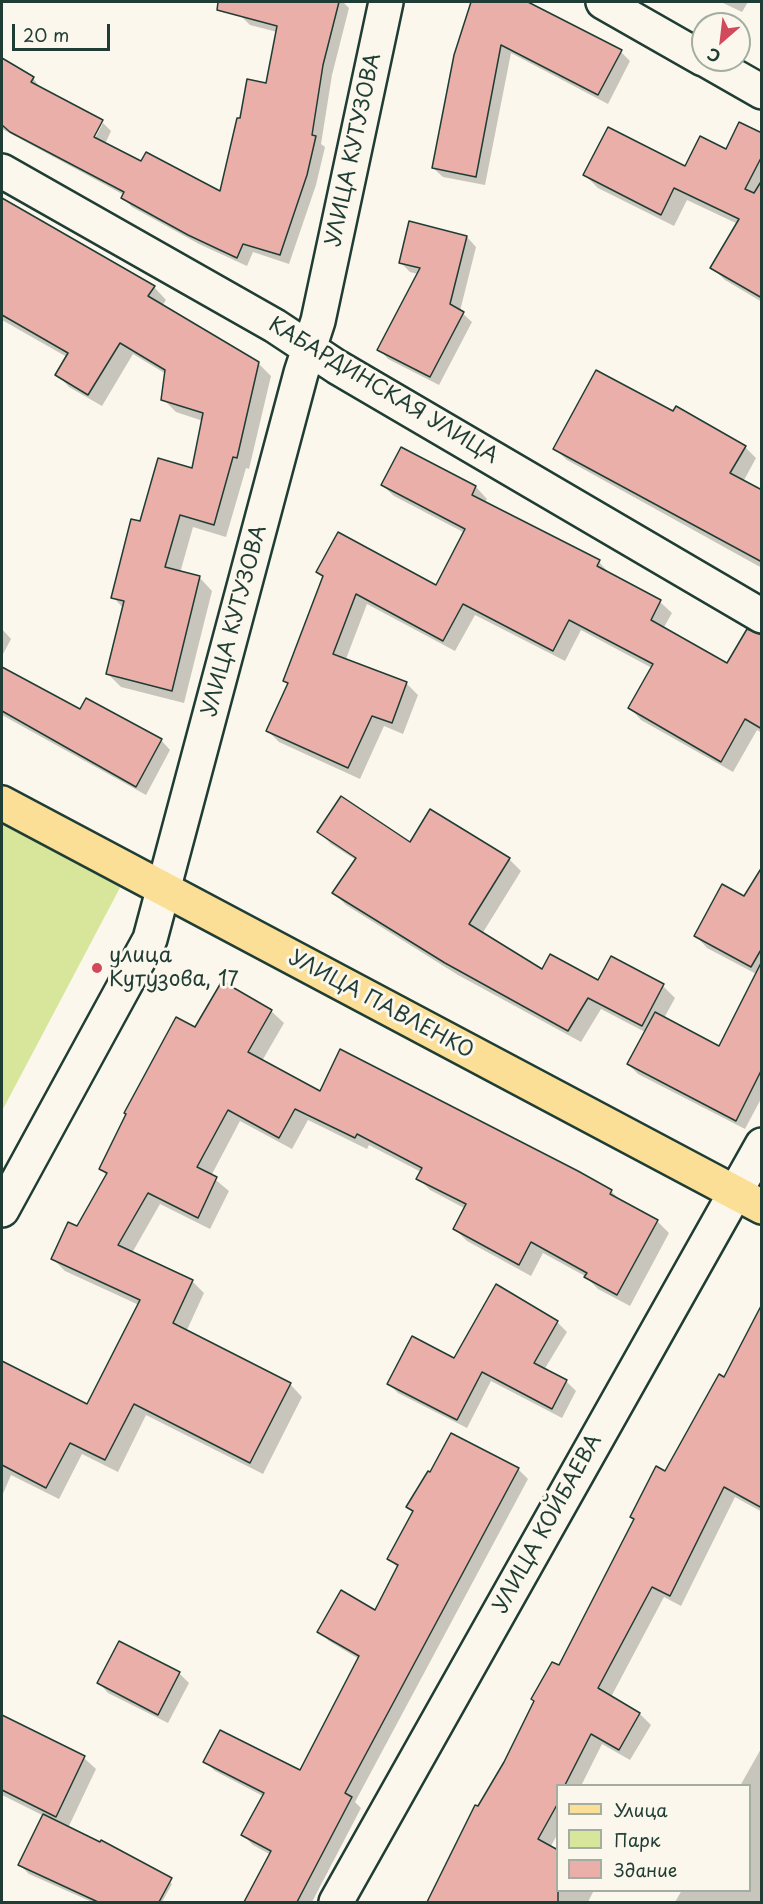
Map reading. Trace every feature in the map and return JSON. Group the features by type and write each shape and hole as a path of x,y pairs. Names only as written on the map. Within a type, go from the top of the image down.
{"main road":[{"name":"УЛИЦА ПАВЛЕНКО","path":"2,803 748,1199"}],"street":[{"name":"УЛИЦА КУТУЗОВА","path":"2,1210 150,939 309,349 386,2"},
{"path":"603,2 691,52"},
{"path":"727,72 762,92"},
{"name":"КАБАРДИНСКАЯ УЛИЦА","path":"2,171 275,326 309,349 762,616"},
{"name":"УЛИЦА КОЙБАЕВА","path":"336,1902 748,1199 762,1145"}],"green space":[{"path":"2,817 123,882 2,1111"}],"building":[{"path":"218,2 339,2 323,65 312,135 316,136 307,175 280,255 243,244 237,258 188,235 121,198 124,192 10,132 2,125 2,58 34,77 31,82 103,120 94,137 141,161 146,152 220,191 237,118 240,118 247,79 266,83 277,26 217,10"},
{"path":"471,2 528,2 622,50 598,95 501,45 476,177 432,168 454,55"},
{"path":"739,122 762,133 762,156 745,189 754,193 762,180 762,298 710,268 739,219 674,188 661,215 583,175 608,127 685,166 700,136 726,149"},
{"path":"2,198 155,286 148,296 259,362 237,458 233,457 214,525 180,515 165,567 200,576 172,691 106,674 124,601 111,598 131,519 140,521 158,458 192,468 203,413 161,400 165,370 120,343 88,395 55,375 68,353 2,315"},
{"path":"409,221 467,236 450,304 464,312 430,377 377,350 420,268 399,263"},
{"path":"596,370 673,411 676,406 746,446 730,473 762,490 762,562 553,449"},
{"path":"401,447 476,486 472,495 600,560 597,566 661,600 651,620 727,663 747,629 762,635 762,729 745,719 721,762 628,708 653,664 569,620 553,651 463,604 443,641 356,594 333,654 407,682 392,723 372,716 348,768 266,731 288,683 283,681 323,576 316,572 338,532 436,585 465,529 381,485"},
{"path":"2,667 80,709 86,698 162,739 136,787 2,711"},
{"path":"341,796 410,842 430,809 510,858 469,924 542,969 550,954 598,980 611,956 664,984 642,1026 588,998 568,1031 445,963 332,893 356,858 317,832"},
{"path":"762,867 762,948 751,967 694,936 722,884 744,896"},
{"path":"762,961 762,1069 736,1121 627,1064 655,1012 719,1046"},
{"path":"222,981 272,1010 248,1052 320,1091 340,1049 578,1171 612,1190 610,1194 658,1220 617,1295 584,1277 587,1273 531,1242 519,1265 453,1229 466,1204 416,1179 422,1168 357,1134 355,1138 295,1109 279,1138 228,1110 197,1167 217,1177 198,1218 148,1193 118,1245 193,1280 173,1323 291,1383 250,1463 134,1404 105,1460 70,1443 46,1488 2,1465 2,1361 87,1404 140,1300 51,1259 68,1222 77,1226 107,1173 99,1169 126,1114 124,1113 176,1017 195,1027"},
{"path":"496,1284 558,1321 534,1363 567,1380 552,1409 482,1372 457,1420 387,1384 412,1336 454,1358"},
{"path":"762,1304 762,1508 724,1487 670,1596 652,1587 598,1688 640,1713 619,1750 591,1734 566,1784 556,1784 556,1807 538,1839 556,1849 558,1902 427,1902 475,1805 478,1806 504,1762 534,1701 531,1699 552,1662 559,1665 634,1519 630,1517 656,1466 665,1471 719,1374 724,1377"},
{"path":"451,1433 519,1468 345,1793 352,1797 297,1902 244,1902 271,1851 241,1835 264,1793 203,1762 220,1730 300,1770 359,1656 317,1632 341,1590 375,1610 398,1565 387,1559 413,1511 406,1507 428,1471 430,1472"},
{"path":"119,1641 180,1672 158,1715 97,1683"},
{"path":"2,1715 85,1756 56,1817 2,1790"},
{"path":"43,1814 100,1842 101,1840 172,1878 159,1902 98,1902 18,1865"}],"place":[{"name":"улица Кутузова, 17","path":"97,968"}]}
